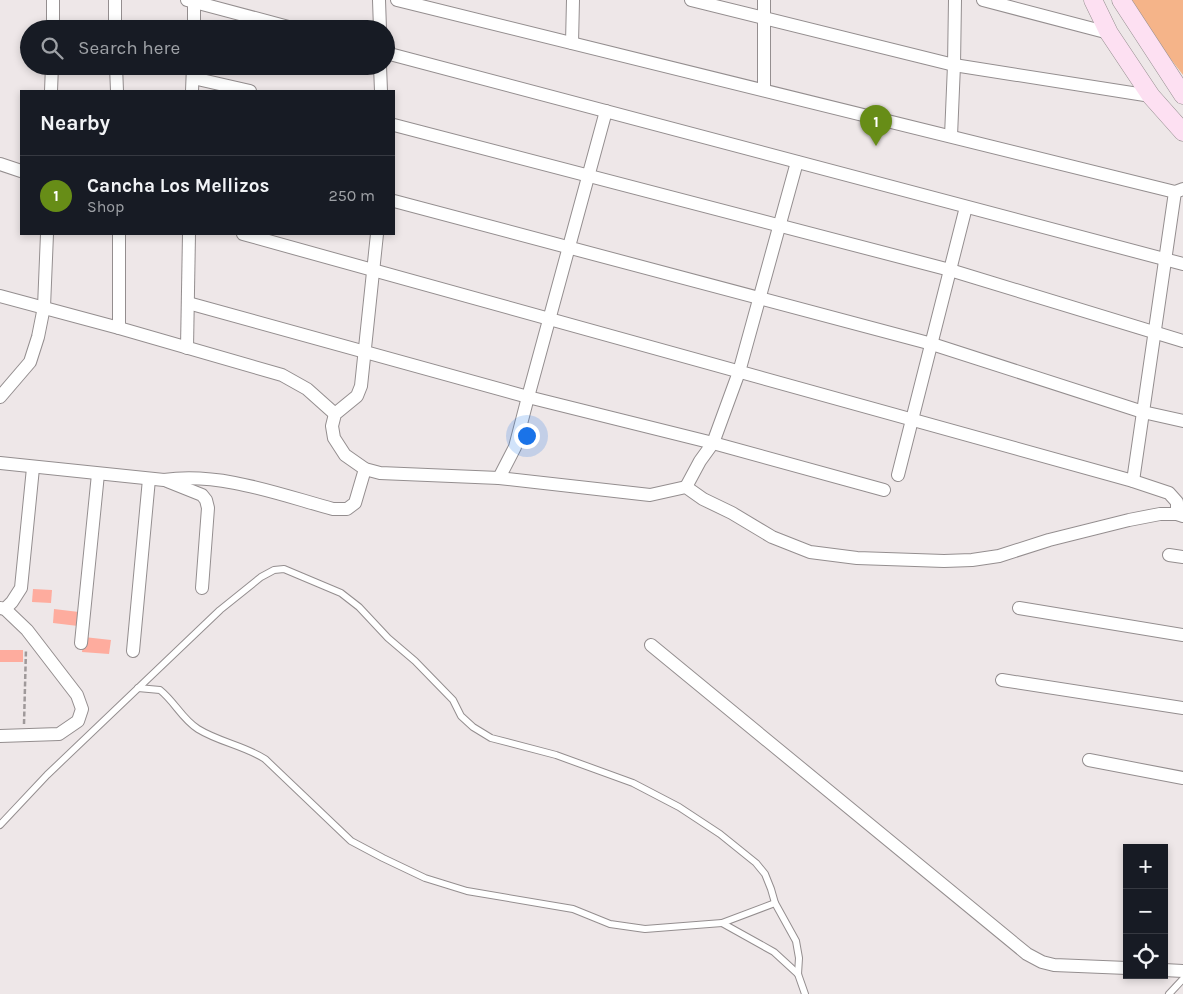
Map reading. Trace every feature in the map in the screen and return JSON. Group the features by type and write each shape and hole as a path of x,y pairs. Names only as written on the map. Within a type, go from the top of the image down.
{"street":[{"path":"52,20 53,0"},
{"path":"115,0 115,20"},
{"path":"379,0 380,20"},
{"path":"397,0 1179,190 1165,260 1133,482"},
{"path":"572,43 573,0"},
{"path":"690,0 954,65 1151,96"},
{"path":"764,0 764,90"},
{"path":"951,136 955,0"},
{"path":"983,0 1109,32"},
{"path":"1093,0 1109,32 1151,96 1183,132"},
{"path":"1121,0 1183,95"},
{"path":"193,20 192,1 263,20"},
{"path":"395,55 1183,264"},
{"path":"51,90 52,75"},
{"path":"116,75 117,90"},
{"path":"192,90 193,75"},
{"path":"202,75 247,90"},
{"path":"380,75 381,90"},
{"path":"499,478 515,447 606,111"},
{"path":"395,125 950,270 1183,341"},
{"path":"686,487 712,443 739,372 797,162"},
{"path":"0,164 20,171"},
{"path":"395,201 932,344 1143,412 1183,421"},
{"path":"898,475 966,207"},
{"path":"0,397 30,362 38,338 44,307 47,235"},
{"path":"119,235 119,328"},
{"path":"187,348 189,235"},
{"path":"247,235 373,271 1133,482 1169,493 1177,502 1180,515 1160,514 1129,520 1049,540 999,556 972,560 857,558 810,552 772,537 732,513 703,499 686,487 650,495 499,478 380,473 365,469 346,455 334,438 332,426 335,414 357,396 361,386 373,271 376,235"},
{"path":"0,296 282,375 307,389 335,414"},
{"path":"188,303 528,396 712,443 884,490"},
{"path":"0,463 149,479 202,478 240,484 333,510 347,509 355,503 365,469"},
{"path":"0,736 59,734 78,721 82,709 77,695 6,606 21,588 33,468"},
{"path":"81,643 98,474"},
{"path":"134,651 149,479"},
{"path":"164,480 202,495 206,500 208,508 202,588"},
{"path":"1168,555 1183,557"},
{"path":"1019,608 1183,635"},
{"path":"651,645 1027,954 1042,962 1054,965 1123,968"},
{"path":"1002,680 1183,708"},
{"path":"1089,760 1183,778"},
{"path":"1168,970 1183,971"}],"lane":[{"path":"0,825 47,775 220,610 261,577 274,570 284,569 341,593 359,607 388,638 415,661 453,700 461,716 472,727 491,738 556,755 633,783 679,807 720,834 756,863 765,874 771,888 774,904 796,941 799,958 798,974 805,994"},
{"path":"138,688 160,690 196,728 217,740 255,753 266,759 351,840 424,878 467,891 573,909 610,924 645,929 722,923 774,904"},
{"path":"722,923 774,952 798,974"},
{"path":"1169,994 1183,978"}],"path":[{"path":"24,735 27,630"}],"shaded area":[{"path":"1125,0 1183,0 1183,75"}],"building":[{"path":"33,589 52,590 51,603 32,602"},
{"path":"54,609 79,612 78,626 53,623"},
{"path":"84,637 111,640 109,654 82,652"},
{"path":"0,650 23,650 23,662 0,662"}],"place":[{"name":"Cancha Los Mellizos","path":"876,146"}]}
